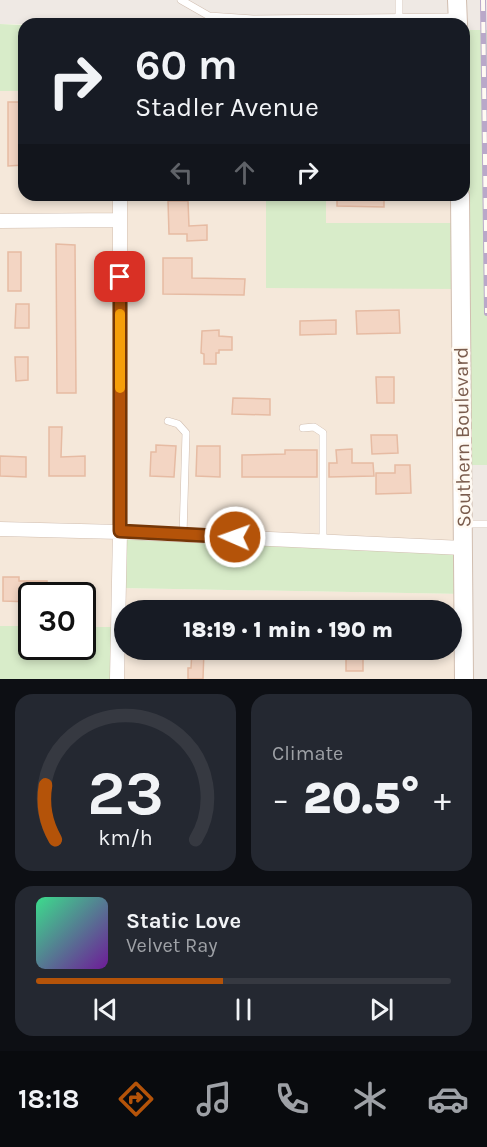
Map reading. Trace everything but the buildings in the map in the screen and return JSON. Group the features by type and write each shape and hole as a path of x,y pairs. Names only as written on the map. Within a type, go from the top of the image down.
{"street":[{"path":"117,679 120,531 120,201"},
{"name":"Southern Boulevard","path":"460,201 464,679"},
{"path":"0,221 120,220"},
{"path":"0,529 120,531 462,548"}],"lane":[{"path":"181,0 196,11 209,16 238,18"},
{"path":"399,0 399,18 458,14"},
{"path":"168,421 178,424 186,433 183,535"},
{"path":"303,428 314,428 323,434 323,541"},
{"path":"463,524 487,524"}],"shaded area":[{"path":"0,0 487,0 487,30 470,30 470,18 18,18 18,24 0,24"},
{"path":"0,91 18,91 18,201 268,201 460,289 463,548 119,588 463,594 464,679 117,679 117,660 462,660 462,600 114,600 114,627 96,627 96,582 18,582 18,626 0,626"},
{"path":"326,201 460,201 460,223 325,223"},
{"path":"462,465 487,465 487,679 464,679"}],"green space":[{"path":"0,24 18,25 18,91 0,91"},
{"path":"470,30 487,30 487,465 462,465 460,289 266,288 266,201 326,201 326,223 459,223 463,201 470,201"},
{"path":"120,532 463,548 463,594 119,588"},
{"path":"0,626 18,626 18,660 96,660 96,627 114,627 114,660 117,660 117,679 0,679"}],"railway":[{"path":"483,0 487,313"}],"slow traffic":[{"path":"120,314 120,388"}],"route":[{"path":"120,277 120,531 235,537"}]}
